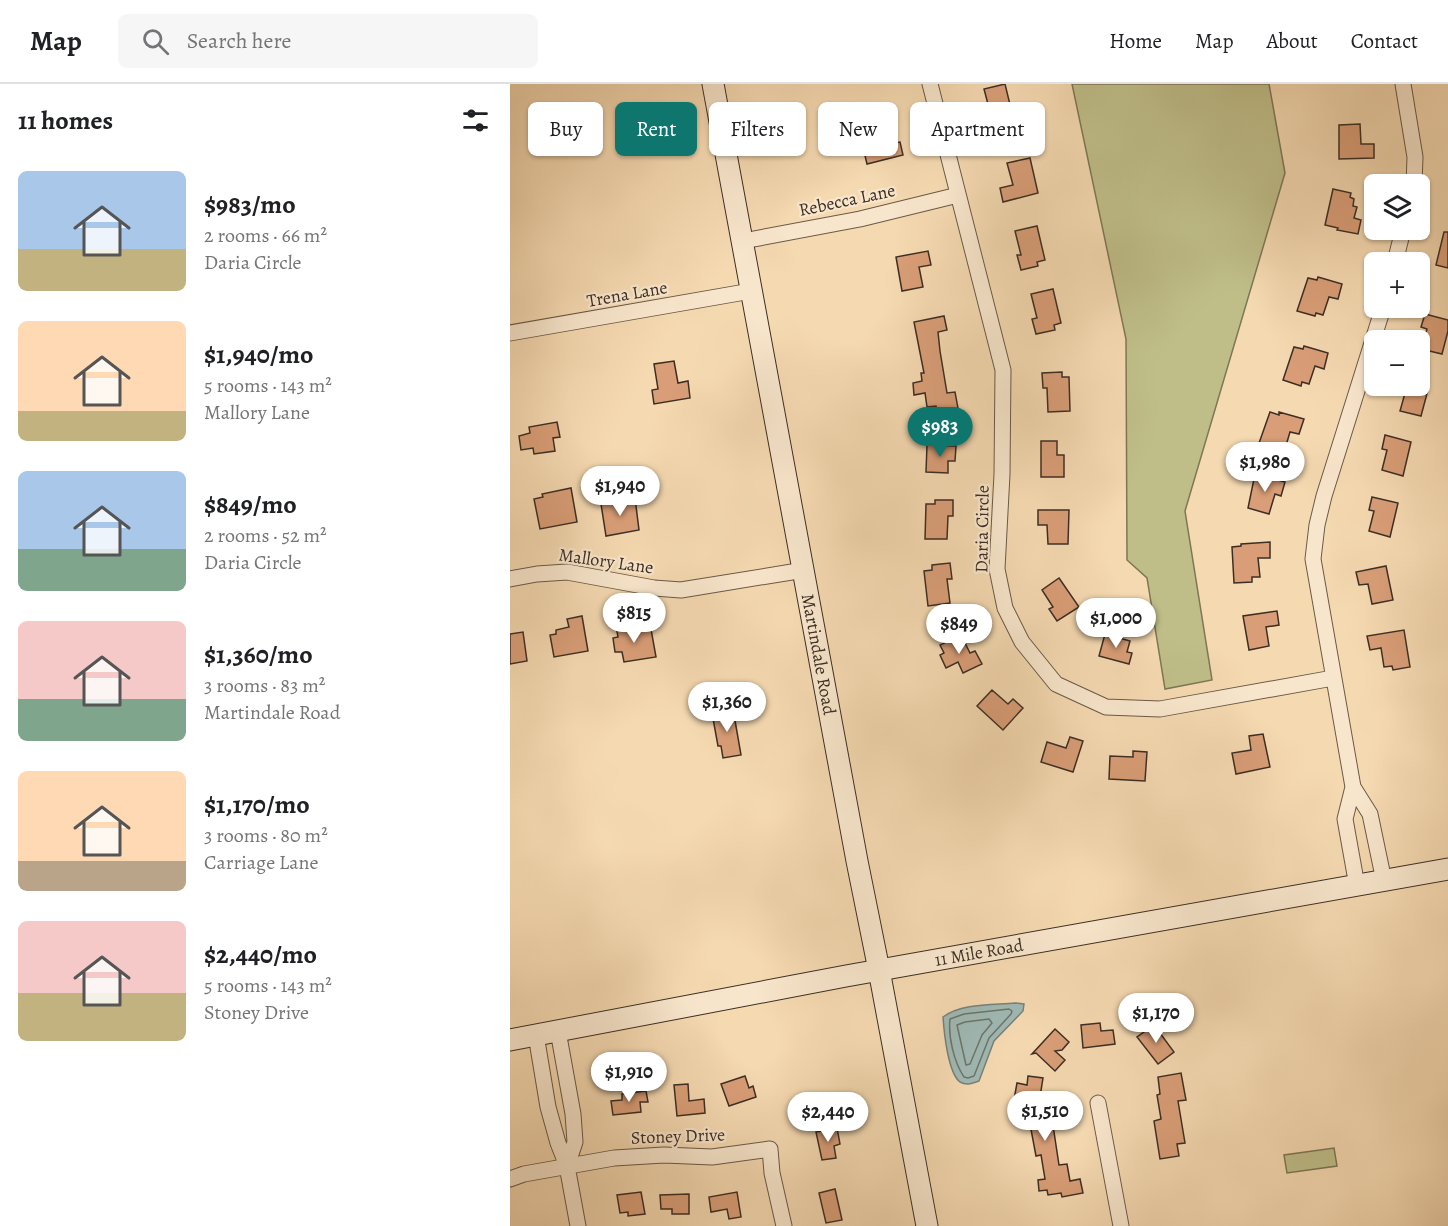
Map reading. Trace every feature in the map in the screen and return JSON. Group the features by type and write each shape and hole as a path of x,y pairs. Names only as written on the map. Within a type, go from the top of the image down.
{"street":[{"name":"Martindale Road","path":"713,84 927,1226"},
{"name":"Daria Circle","path":"930,84 1003,370 1002,474 997,569 1005,608 1022,642 1056,684 1106,707 1160,709 1332,678"},
{"path":"1403,84 1415,158 1414,174"},
{"name":"Rebecca Lane","path":"743,241 860,219 958,195"},
{"name":"Trena Lane","path":"510,333 751,291"},
{"path":"1380,318 1324,496 1313,547 1314,574 1353,787 1370,814 1384,881"},
{"name":"Mallory Lane","path":"510,579 567,572 654,588 681,590 804,570"},
{"path":"1353,787 1345,819 1357,886"},
{"name":"11 Mile Road","path":"510,1040 879,970 1448,869"},
{"path":"558,1031 573,1114 575,1142 567,1166"},
{"path":"536,1035 548,1107 567,1166 578,1226"},
{"path":"1098,1103 1118,1226"},
{"name":"Stoney Drive","path":"510,1179 524,1174 614,1158 664,1155 712,1157 770,1149 772,1173 784,1226"}],"shaded area":[{"path":"1072,84 1269,84 1285,173 1185,511 1212,680 1165,689 1147,578 1127,560 1126,339"},
{"path":"1334,1148 1337,1166 1287,1173 1284,1155"}],"water":[{"path":"1024,1004 1023,1011 994,1041 979,1081 968,1084 960,1082 952,1070 943,1017 950,1012 968,1007"}],"building":[{"path":"1005,84 1009,102 987,102 984,89"},
{"path":"1360,124 1361,144 1374,144 1374,158 1339,159 1339,125"},
{"path":"898,142 900,142 903,155 867,164 865,156 898,156"},
{"path":"1030,158 1038,193 1003,202 1000,188 1013,185 1007,163"},
{"path":"1333,189 1351,193 1350,197 1354,199 1353,206 1357,207 1354,218 1361,220 1358,234 1325,225"},
{"path":"1037,226 1045,260 1037,262 1038,266 1021,270 1017,255 1021,255 1015,231"},
{"path":"1444,232 1448,232 1448,268 1436,265"},
{"path":"928,251 931,265 919,267 923,287 902,291 896,257"},
{"path":"1318,277 1342,284 1338,299 1329,297 1323,315 1316,313 1315,316 1297,311 1308,278 1317,280"},
{"path":"1053,289 1061,323 1054,325 1055,330 1036,334 1032,319 1037,318 1031,294"},
{"path":"1430,315 1448,320 1448,331 1442,354 1430,351 1430,330 1421,327 1424,318 1430,318"},
{"path":"944,316 947,330 938,332 940,351 947,393 955,392 958,408 937,411 936,406 927,407 925,393 914,395 913,383 922,381 921,373 924,373 914,322"},
{"path":"1304,346 1328,353 1324,369 1315,366 1309,384 1302,382 1301,386 1283,380 1294,347 1303,349"},
{"path":"674,361 678,383 688,381 690,398 654,404 652,390 658,389 654,364"},
{"path":"1062,372 1062,377 1069,377 1070,411 1048,412 1047,388 1043,388 1042,373"},
{"path":"1404,396 1426,396 1421,416 1400,411"},
{"path":"1270,412 1279,415 1279,412 1304,419 1299,434 1290,432 1285,449 1278,447 1277,451 1258,446"},
{"path":"557,422 560,437 553,438 555,451 534,454 533,448 521,450 519,436 530,433 529,427"},
{"path":"1385,435 1411,442 1403,476 1382,470 1387,450 1382,449"},
{"path":"1041,441 1057,441 1057,455 1064,455 1064,477 1041,477"},
{"path":"927,445 956,446 955,461 948,461 948,473 926,472"},
{"path":"1255,474 1285,482 1281,496 1275,494 1269,514 1248,508"},
{"path":"571,488 577,522 540,529 534,499 543,497 542,494"},
{"path":"1372,497 1398,503 1390,537 1369,531 1374,511 1369,510"},
{"path":"635,498 639,530 606,536 601,504"},
{"path":"935,500 953,500 953,516 948,516 947,539 925,539 926,504 935,504"},
{"path":"1038,510 1069,510 1068,544 1048,544 1047,525 1038,525"},
{"path":"1270,542 1270,558 1258,558 1260,577 1252,577 1252,582 1234,583 1232,547 1241,546 1241,544"},
{"path":"950,563 952,579 947,579 950,603 928,606 924,571 932,570 932,565"},
{"path":"1386,566 1393,600 1372,604 1368,584 1359,585 1356,572"},
{"path":"1059,578 1079,607 1057,621 1049,609 1053,607 1042,590"},
{"path":"1277,611 1279,625 1266,627 1269,646 1249,650 1243,616"},
{"path":"582,616 588,651 554,657 550,635 556,634 556,630 569,627 567,619"},
{"path":"632,624 633,632 651,629 656,657 624,662 622,652 615,652 613,638 618,637 616,626"},
{"path":"1404,630 1410,667 1393,670 1392,666 1384,667 1381,648 1370,650 1367,636"},
{"path":"523,632 527,661 510,664 510,634"},
{"path":"1105,634 1130,641 1127,652 1132,653 1129,664 1099,656"},
{"path":"961,635 970,653 975,651 982,664 963,673 958,662 946,668 940,655 944,653 940,645"},
{"path":"992,690 1008,704 1013,699 1023,708 1003,730 977,706"},
{"path":"733,709 741,755 723,758 721,746 718,746 712,713"},
{"path":"1263,734 1270,767 1236,774 1232,753 1251,750 1249,736"},
{"path":"1070,737 1083,741 1073,772 1041,762 1047,742 1066,748"},
{"path":"1133,751 1147,752 1145,781 1109,779 1110,756 1133,757"},
{"path":"1100,1023 1101,1031 1113,1030 1115,1044 1083,1048 1081,1025"},
{"path":"1154,1025 1174,1052 1158,1064 1137,1037"},
{"path":"1055,1029 1069,1042 1062,1050 1055,1051 1065,1060 1055,1071 1036,1053 1032,1054"},
{"path":"1181,1073 1186,1100 1178,1101 1185,1143 1177,1144 1179,1156 1160,1159 1154,1121 1161,1119 1157,1095 1160,1094 1158,1077"},
{"path":"745,1076 749,1088 753,1086 756,1097 729,1106 721,1084"},
{"path":"1028,1076 1043,1078 1036,1122 1052,1119 1059,1165 1067,1164 1070,1181 1080,1179 1083,1193 1062,1197 1061,1193 1048,1195 1047,1190 1039,1191 1038,1180 1045,1179 1041,1155 1036,1156 1027,1108 1013,1105 1017,1083 1027,1085"},
{"path":"688,1084 689,1101 704,1099 705,1113 677,1116 674,1085"},
{"path":"646,1091 648,1102 640,1102 641,1112 613,1115 611,1101 622,1100 622,1094"},
{"path":"837,1128 840,1144 834,1146 836,1158 822,1160 816,1132"},
{"path":"835,1189 842,1220 826,1223 819,1193"},
{"path":"641,1192 645,1214 628,1216 628,1212 620,1213 617,1195"},
{"path":"737,1192 741,1217 729,1219 727,1209 711,1212 709,1197"},
{"path":"689,1194 689,1214 672,1214 672,1209 661,1209 660,1195"}]}
